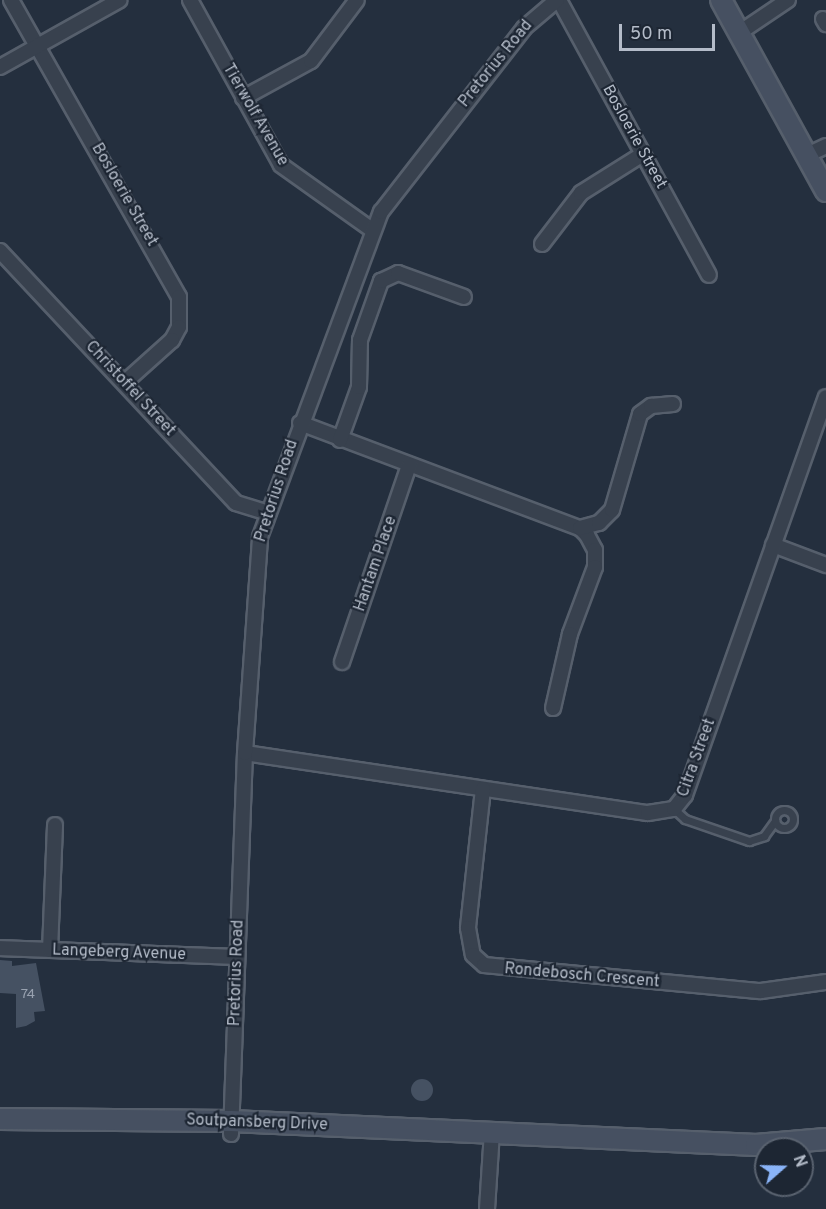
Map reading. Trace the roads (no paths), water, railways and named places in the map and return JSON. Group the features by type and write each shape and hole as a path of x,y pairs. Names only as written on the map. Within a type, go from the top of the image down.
{"street":[{"name":"Bosloerie Street","path":"11,0 179,297 179,327 172,340 124,383"},
{"path":"0,67 120,0"},
{"name":"Tierwolf Avenue","path":"190,0 281,165 372,230"},
{"path":"243,98 310,61 357,0"},
{"name":"Bosloerie Street","path":"558,0 709,274"},
{"name":"Pretorius Road","path":"231,1127 245,753 256,561 268,513 372,230 387,201 524,28 558,0"},
{"path":"722,0 742,31 826,191"},
{"path":"731,0 742,31"},
{"path":"742,31 788,0"},
{"path":"807,155 826,146"},
{"path":"542,244 581,193 643,154"},
{"name":"Christoffel Street","path":"0,250 236,503 268,513"},
{"path":"340,440 359,387 360,340 381,281 398,273 464,297"},
{"name":"Citra Street","path":"245,753 648,813 674,809 685,795 826,397"},
{"path":"580,528 599,523 612,510 640,414 651,406 673,404"},
{"path":"300,423 340,440 580,528 592,542 595,567 570,634 553,708"},
{"name":"Hantam Place","path":"342,662 409,465"},
{"path":"773,545 826,565"},
{"name":"Rondebosch Crescent","path":"483,789 468,928 473,955 484,965 761,992 826,982"},
{"path":"50,950 55,825"},
{"name":"Langeberg Avenue","path":"0,948 237,957"},
{"name":"Soutpansberg Drive","path":"0,1119 756,1145 826,1139"},
{"name":"Soutpansberg Drive","path":"0,1129 231,1127"},
{"path":"487,1209 492,1135"}],"lane":[{"path":"674,809 685,819 749,841 764,836 775,820"}]}
